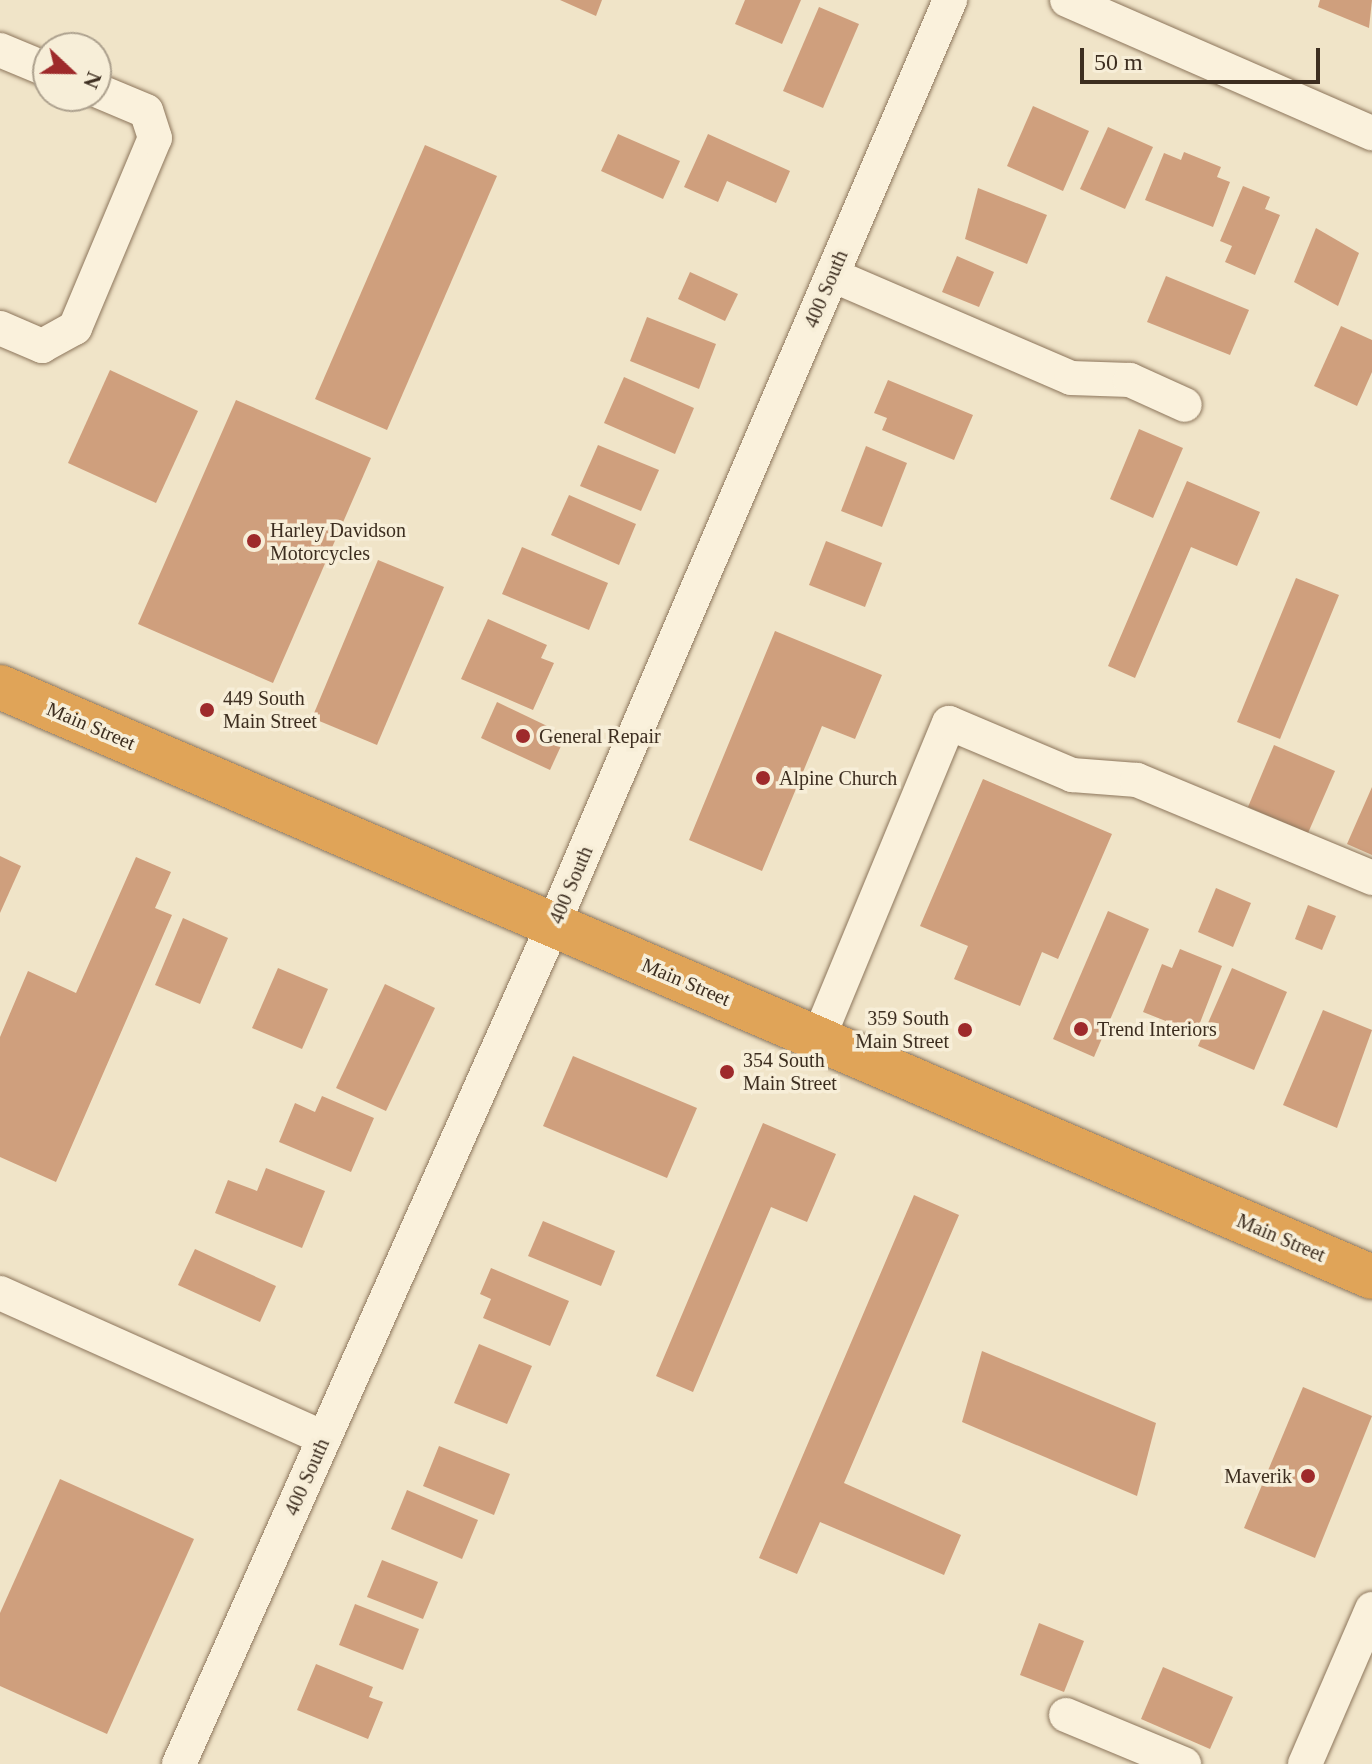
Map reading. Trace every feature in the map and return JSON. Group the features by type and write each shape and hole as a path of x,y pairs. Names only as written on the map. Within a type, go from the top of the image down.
{"highway":[{"name":"Main Street","path":"0,687 1372,1277"}],"street":[{"name":"400 South","path":"179,1764 553,925 950,0"},
{"path":"1067,0 1372,133"},
{"path":"0,50 32,63"},
{"path":"0,328 42,346 75,328 155,138 146,111 112,97"},
{"path":"832,275 1071,378 1130,380 1185,405"},
{"path":"818,1039 949,723 1072,775 1137,780 1372,878"},
{"path":"0,1293 324,1438"},
{"path":"1305,1764 1362,1661 1372,1609"},
{"path":"1066,1715 1184,1764"}],"building":[{"path":"560,0 602,0 596,16"},
{"path":"745,0 801,0 782,44 735,24"},
{"path":"1320,0 1372,0 1369,28 1318,7"},
{"path":"819,7 859,24 823,108 783,91"},
{"path":"1033,106 1089,131 1063,191 1007,166"},
{"path":"1108,127 1153,147 1125,209 1080,189"},
{"path":"618,134 680,161 663,199 601,171"},
{"path":"708,134 790,171 776,203 727,181 718,202 684,187"},
{"path":"425,145 497,176 387,430 315,399"},
{"path":"1184,152 1221,167 1217,177 1230,182 1213,227 1145,200 1164,153 1181,160"},
{"path":"1243,186 1270,197 1265,209 1280,215 1255,275 1225,262 1232,246 1220,241"},
{"path":"978,188 1047,215 1027,264 965,239"},
{"path":"1316,228 1359,253 1338,306 1294,282"},
{"path":"957,256 994,272 979,307 942,292"},
{"path":"690,272 738,294 725,321 678,299"},
{"path":"1166,276 1249,310 1230,355 1147,322"},
{"path":"647,317 716,344 699,389 630,361"},
{"path":"1341,326 1372,340 1372,372 1357,406 1314,386"},
{"path":"110,370 198,411 156,503 68,463"},
{"path":"624,377 694,408 675,454 604,423"},
{"path":"888,380 973,415 954,460 882,430 887,418 874,413"},
{"name":"Harley Davidson Motorcycles","path":"236,400 371,458 273,683 138,624"},
{"path":"1139,429 1183,448 1153,518 1110,499"},
{"path":"598,445 659,470 641,511 580,486"},
{"path":"866,446 907,463 882,527 841,511"},
{"path":"1187,481 1260,512 1237,566 1191,547 1135,678 1108,666"},
{"path":"569,495 636,524 619,565 551,535"},
{"path":"826,541 882,563 865,607 809,585"},
{"path":"522,547 608,583 589,630 502,594"},
{"path":"378,560 444,587 377,745 312,718"},
{"path":"1296,578 1339,595 1280,739 1237,722"},
{"path":"488,619 547,645 541,658 554,663 533,710 461,679"},
{"path":"775,631 882,675 855,739 822,726 762,871 689,840"},
{"name":"General Repair","path":"497,702 566,735 550,770 481,738"},
{"path":"1274,745 1335,771 1308,833 1248,807"},
{"path":"983,779 1112,834 1058,959 1042,952 1020,1006 954,979 968,946 920,926"},
{"path":"1372,787 1372,855 1347,844"},
{"path":"0,856 21,866 0,913"},
{"path":"136,857 171,872 155,908 172,915 56,1182 0,1157 0,1037 28,971 76,993"},
{"path":"1216,888 1251,903 1233,947 1198,932"},
{"path":"1308,905 1336,916 1322,950 1295,939"},
{"path":"1108,911 1149,929 1094,1057 1053,1039"},
{"path":"183,918 228,938 200,1004 155,985"},
{"path":"1180,949 1222,966 1196,1033 1143,1012 1162,964 1172,968"},
{"path":"278,968 328,989 302,1049 252,1028"},
{"path":"1232,968 1287,992 1254,1070 1198,1046"},
{"path":"385,984 435,1008 386,1111 336,1088"},
{"path":"1323,1010 1372,1030 1337,1128 1283,1105"},
{"path":"573,1056 697,1108 667,1178 543,1126"},
{"path":"322,1096 374,1118 351,1172 279,1142 295,1103 315,1112"},
{"path":"763,1123 836,1154 807,1222 771,1207 693,1392 656,1376"},
{"path":"266,1168 325,1191 302,1248 215,1213 228,1180 257,1191"},
{"path":"914,1195 959,1215 844,1483 961,1535 944,1575 820,1522 797,1574 759,1558"},
{"path":"543,1221 615,1251 601,1286 528,1256"},
{"path":"195,1249 276,1286 260,1322 178,1285"},
{"path":"491,1268 569,1301 550,1346 483,1318 491,1299 480,1294"},
{"path":"479,1344 532,1366 507,1424 454,1403"},
{"path":"982,1351 1156,1423 1137,1496 962,1422"},
{"name":"Maverik","path":"1303,1387 1372,1416 1315,1558 1244,1528"},
{"path":"439,1446 510,1474 494,1515 423,1486"},
{"path":"60,1479 194,1539 107,1734 0,1686 0,1613"},
{"path":"407,1490 478,1520 462,1559 391,1529"},
{"path":"382,1560 438,1582 423,1619 367,1597"},
{"path":"355,1604 419,1629 403,1670 339,1645"},
{"path":"1039,1623 1084,1641 1064,1692 1020,1675"},
{"path":"316,1664 373,1687 369,1697 383,1702 368,1739 297,1710"},
{"path":"1163,1667 1233,1697 1210,1749 1141,1719"}],"place":[{"name":"Harley Davidson Motorcycles","path":"254,541"},
{"name":"449 South Main Street","path":"207,710"},
{"name":"General Repair","path":"523,736"},
{"name":"Alpine Church","path":"763,778"},
{"name":"Trend Interiors","path":"1081,1029"},
{"name":"359 South Main Street","path":"965,1030"},
{"name":"354 South Main Street","path":"727,1072"},
{"name":"Maverik","path":"1308,1476"}]}
